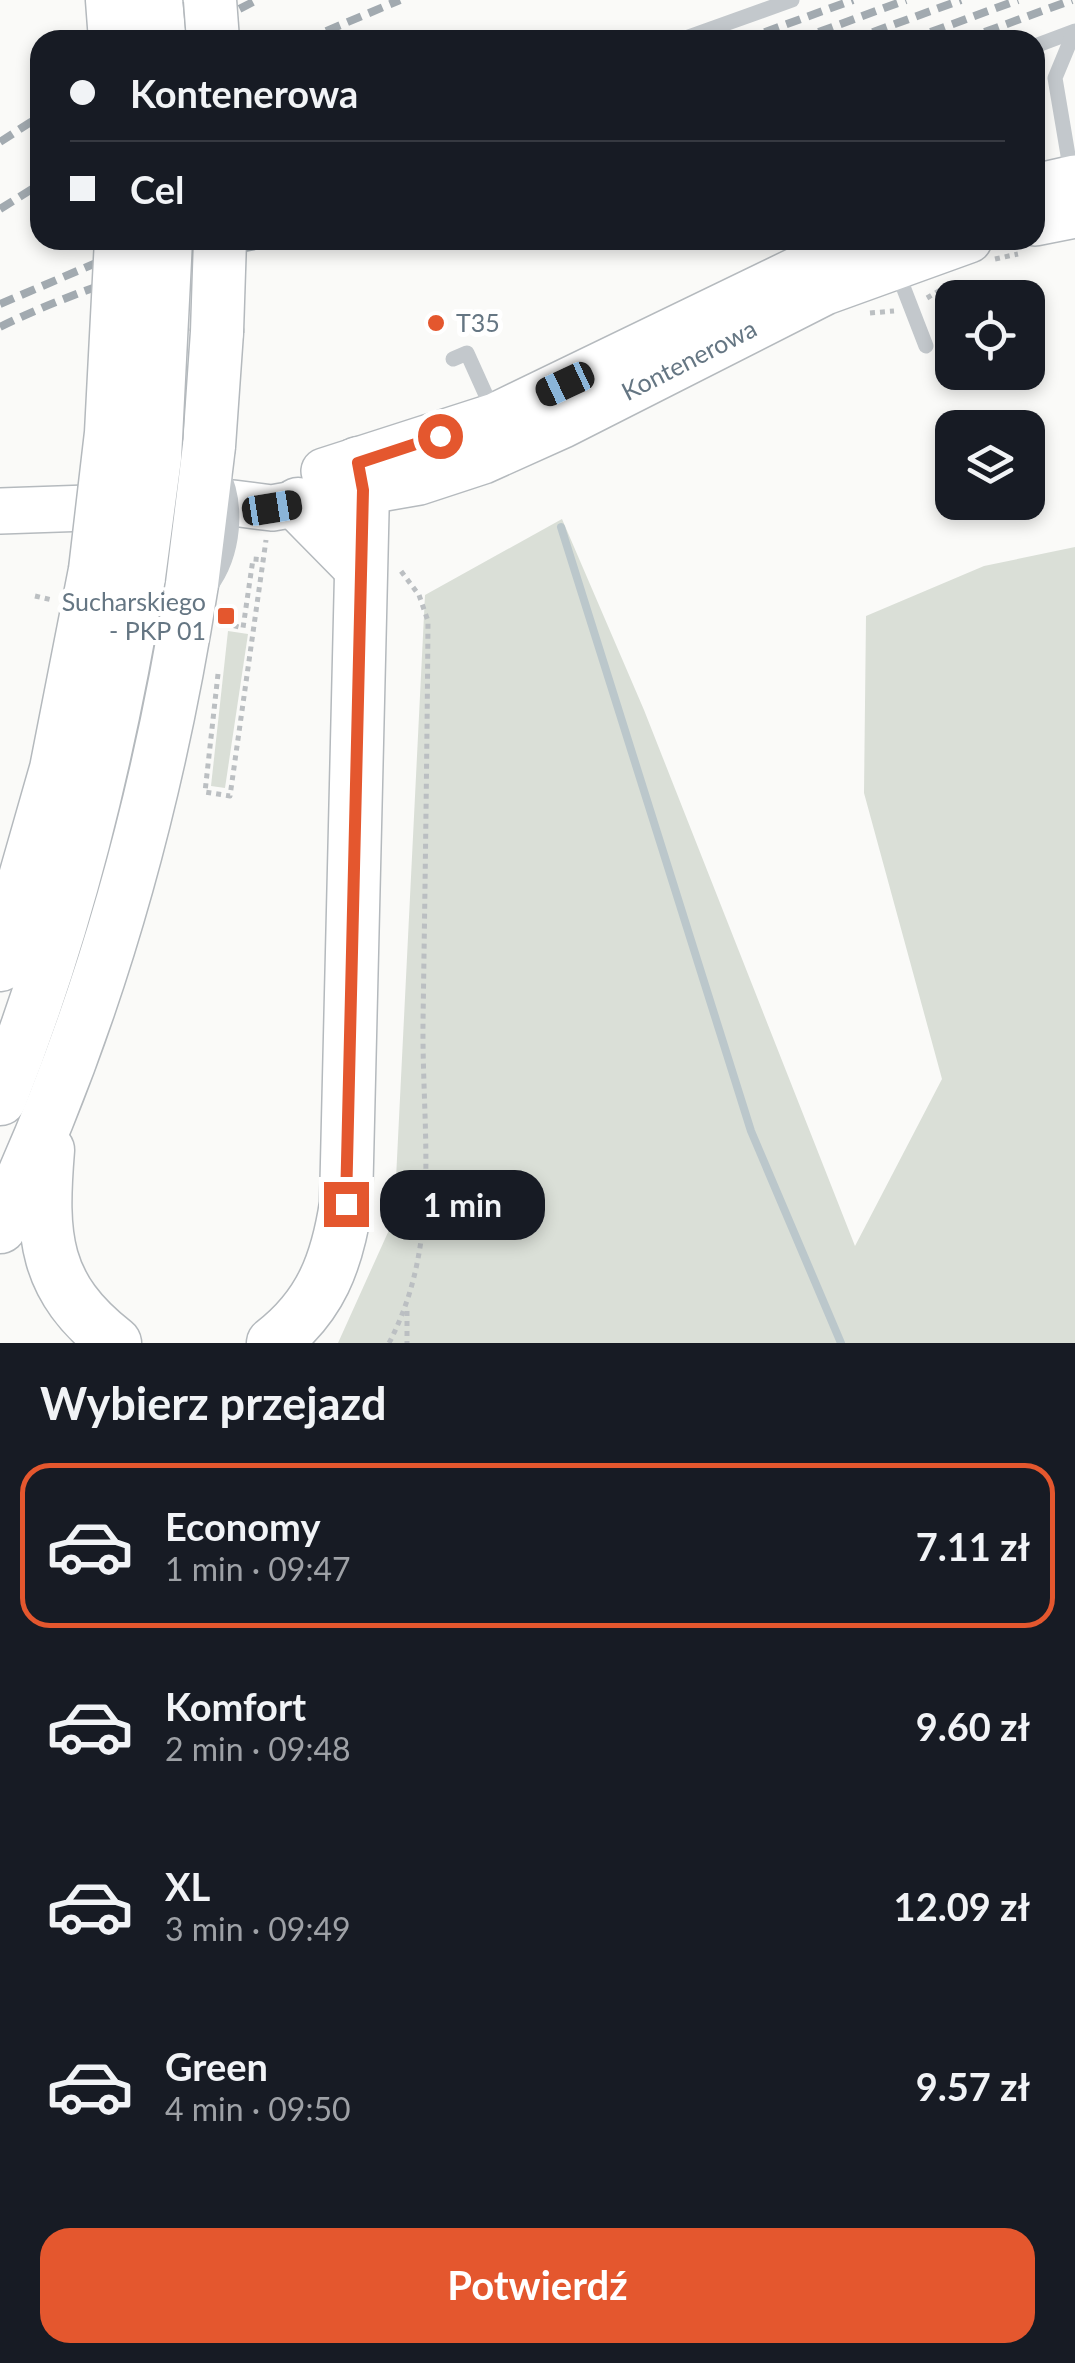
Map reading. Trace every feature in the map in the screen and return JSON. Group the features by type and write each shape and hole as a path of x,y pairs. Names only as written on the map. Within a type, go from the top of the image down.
{"highway":[{"path":"112,0 114,30"},
{"path":"156,0 159,30"},
{"path":"210,0 212,30"},
{"path":"0,1100 46,972 93,808 117,574 111,433 120,250"},
{"path":"0,965 56,769 155,458 165,250"},
{"path":"0,1226 51,1120 126,893 166,728 204,604 219,250"},
{"path":"273,1343 295,1326 324,1286 335,1262 346,1204 380,568 360,477"},
{"path":"266,511 380,568"},
{"path":"51,1120 42,1217 52,1266 69,1299 115,1343"}],"main road":[{"path":"1045,212 1064,190"},
{"name":"Kontenerowa","path":"0,512 266,511 360,477 874,250"},
{"name":"Kontenerowa","path":"266,511 266,485 360,477 418,482 483,460 563,425 748,328 876,250"}],"lane":[{"path":"708,30 792,0"},
{"path":"1045,42 1074,32"},
{"path":"1064,190 1056,78 1074,32"},
{"path":"880,250 926,346"},
{"path":"453,359 467,353 495,416"}],"path":[{"path":"219,662 205,792 230,796 264,560 266,511"},
{"path":"204,604 243,628 253,559 264,560"},
{"path":"380,568 419,595 428,620 423,1052 428,1175 424,1238 407,1308 389,1343"},
{"path":"407,1308 407,1343"}],"shaded area":[{"path":"562,519 644,710 855,1246 942,1079 864,793 866,616 984,566 1075,547 1075,1343 338,1343 394,1219 425,595"},
{"path":"228,631 248,634 225,788 211,786"}],"building":[{"name":"T35","path":"440,314 445,326 431,332 427,320"}],"waterway":[{"path":"561,527 751,1131 841,1343"}],"railway":[{"path":"198,30 257,0"},
{"path":"329,30 400,0"},
{"path":"770,30 853,0"},
{"path":"824,30 906,0"},
{"path":"878,30 961,0"},
{"path":"936,30 1018,0"},
{"path":"990,30 1072,0"},
{"path":"0,142 30,122"},
{"path":"0,209 30,190"},
{"path":"0,304 127,250"},
{"path":"0,327 107,283 238,250"}],"place":[{"name":"T35","path":"436,323"},
{"name":"Sucharskiego - PKP 01","path":"226,616"}],"route":[{"path":"346,1204 363,490 358,463 440,436"}]}
